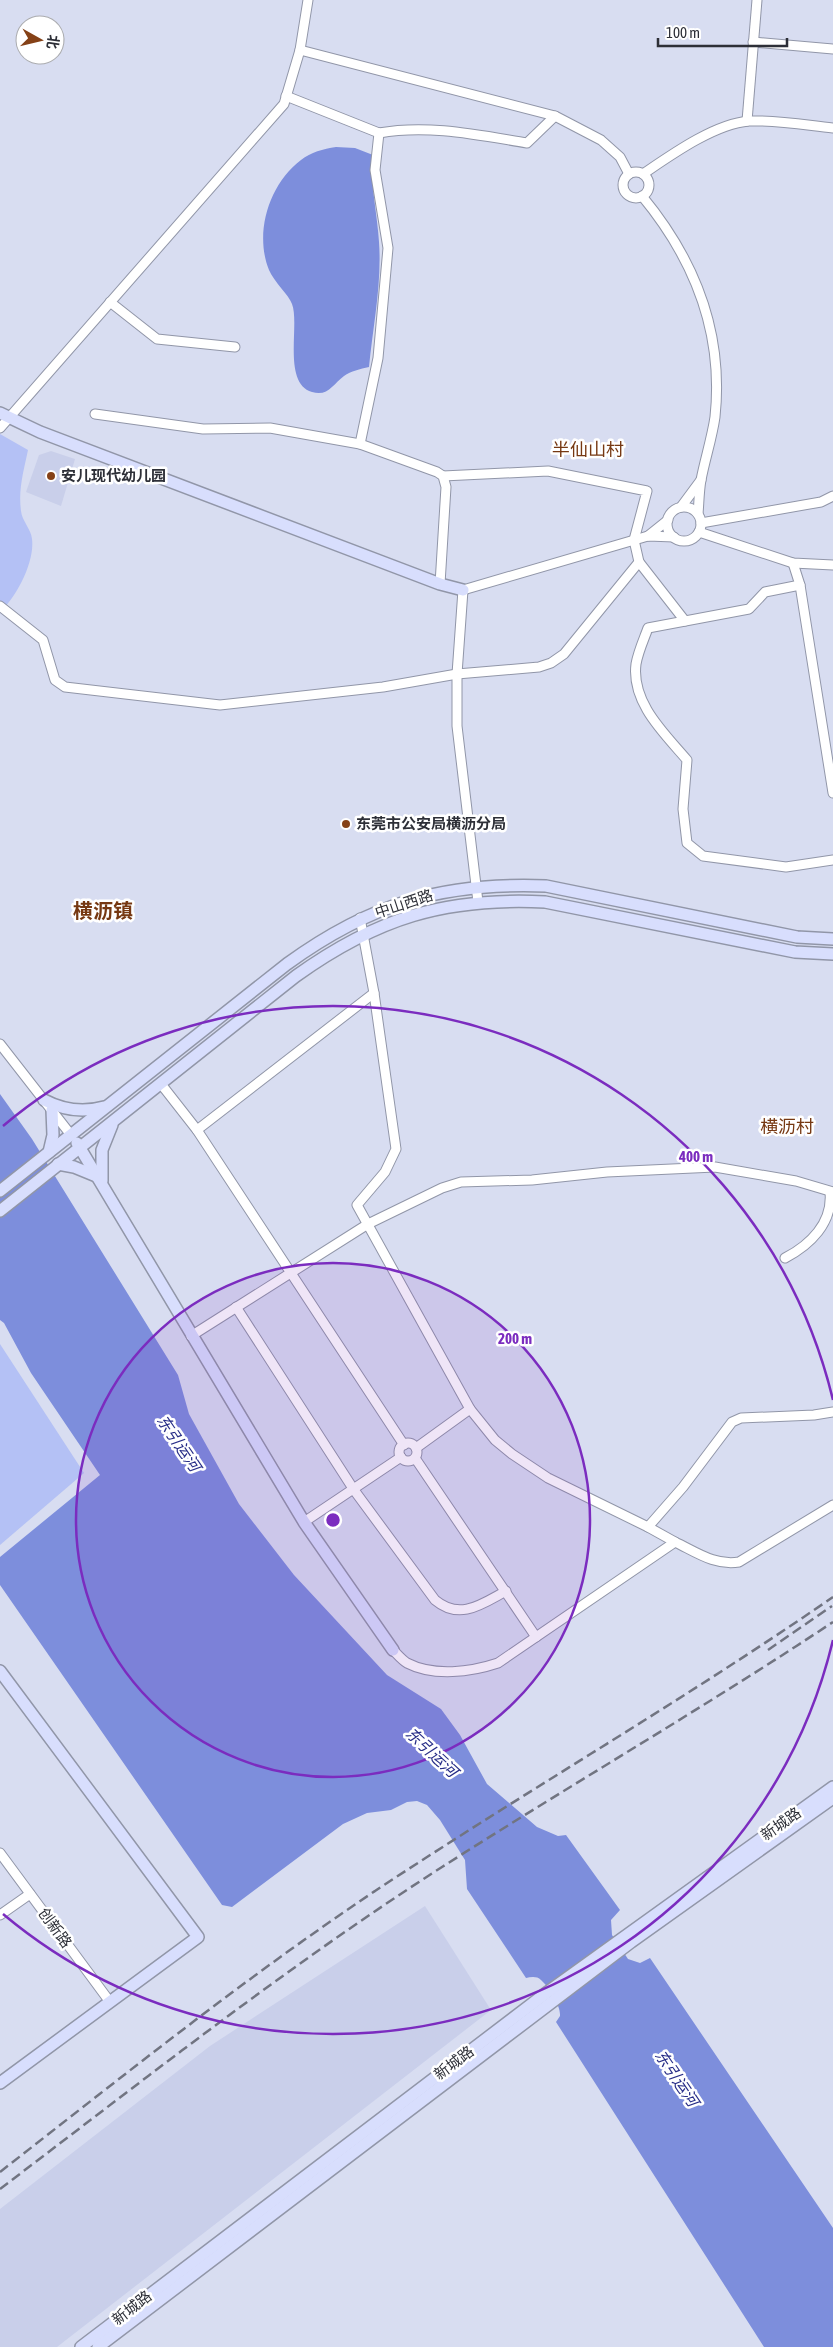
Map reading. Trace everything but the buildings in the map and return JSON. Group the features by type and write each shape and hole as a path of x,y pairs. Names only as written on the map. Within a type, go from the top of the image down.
{"street":[{"path":"0,428 4,416 110,302 284,104 300,50 308,0"},
{"path":"747,121 758,0"},
{"path":"754,42 833,49"},
{"path":"300,50 555,116 601,140 620,157 629,174"},
{"path":"286,96 379,133 393,130 456,131 527,143 555,116"},
{"path":"642,196 634,197 624,189 624,181 629,174 633,172 643,174 678,150 710,133 747,121 833,128"},
{"path":"360,444 378,358 388,248 375,170 379,133"},
{"path":"642,196 649,185 643,174"},
{"path":"4,416 440,584 463,590 648,536 674,537 688,540 699,523 701,480 714,417 716,383 714,348 707,315 696,282 682,251 664,222 642,196"},
{"path":"110,302 157,339 235,347"},
{"path":"95,414 203,429 270,428 360,444 443,476 548,472 646,491 634,540 639,562 685,621"},
{"path":"440,584 446,498 443,476"},
{"path":"648,536 668,520 673,512 681,507 701,480"},
{"path":"699,523 821,502 833,496"},
{"path":"681,507 690,508 699,523 793,563 833,565"},
{"path":"668,520 669,530 674,537"},
{"path":"0,606 43,640 55,680 65,687 220,705 383,687 457,674 539,667 556,661 564,654 639,562"},
{"path":"793,563 800,585 833,793"},
{"path":"800,585 766,592 749,609 648,628 636,663 636,676 648,715 687,760 683,809 687,843 703,856 786,867 833,860"},
{"path":"463,590 457,674 457,726 478,902"},
{"name":"中山西路","path":"0,1191 287,964 319,941 360,918 428,894 507,884 546,886 797,937 833,939"},
{"name":"中山西路","path":"0,1211 296,976 328,954 363,934 395,920 432,909 478,902 507,900 545,902 795,952 833,954"},
{"path":"360,918 374,993 396,1149 386,1172 357,1205 470,1409 495,1440 531,1467 716,1562 726,1564 739,1562 833,1505"},
{"path":"197,1130 374,993"},
{"path":"0,1044 72,1135 304,1522 392,1650 405,1662 419,1668 443,1672 477,1670 498,1662 675,1542"},
{"path":"161,1084 197,1130 404,1445"},
{"path":"44,1100 59,1107 76,1110 92,1110 108,1106"},
{"path":"49,1152 53,1136 52,1110"},
{"path":"100,1181 102,1150 108,1133 118,1118"},
{"path":"58,1164 74,1167 100,1181"},
{"path":"191,1336 368,1224 442,1188 477,1180 532,1180 607,1172 715,1167 796,1180 832,1192 829,1215 824,1224 803,1248 784,1258"},
{"path":"236,1307 354,1490 432,1596 443,1606 459,1611 471,1610 506,1590"},
{"path":"470,1409 416,1448 415,1458 536,1637"},
{"path":"648,1527 732,1422 741,1418 814,1415 833,1412"},
{"path":"401,1457 400,1450 404,1445 410,1444 416,1448"},
{"path":"304,1522 401,1457"},
{"path":"401,1457 410,1461 415,1458"},
{"path":"0,1671 198,1937 0,2083"},
{"name":"新城路","path":"81,2347 833,1787"},
{"name":"新城路","path":"628,1938 833,1798"},
{"name":"创新路","path":"0,1853 110,2002"},
{"path":"0,1915 30,1894"},
{"name":"新城路","path":"98,2347 548,1998"}],"shaded area":[{"path":"0,434 28,450 20,503 22,515 31,535 32,548 31,558 18,589 0,612"},
{"name":"安儿现代幼儿园","path":"51,451 75,459 61,506 26,492 39,455"},
{"path":"0,1344 84,1473 0,1545"},
{"path":"425,1906 491,2010 57,2347 0,2347 0,2209 210,2046"}],"water":[{"path":"336,147 355,148 373,155 373,188 380,257 378,289 369,367 359,369 344,376 330,389 318,393 312,392 303,386 297,377 294,352 294,313 288,297 269,270 263,241 264,225 267,210 273,196 280,182 290,170 309,155"},
{"name":"东引运河","path":"0,1094 32,1139 178,1375 189,1414 239,1504 294,1575 387,1675 441,1709 460,1735 487,1784 537,1827 558,1836 566,1835 620,1910 611,1920 612,1935 628,1959 640,1963 650,1958 833,2228 833,2347 764,2347 556,2022 560,2012 551,1992 539,1979 534,1977 526,1978 467,1889 465,1860 440,1820 427,1805 417,1801 407,1802 391,1810 367,1813 343,1824 232,1907 222,1905 0,1585 0,1557 100,1475 31,1373 4,1323 0,1320"}],"railway":[{"path":"0,2172 185,2028 327,1924 432,1854 720,1672 833,1597"},
{"path":"768,1650 832,1606"},
{"path":"0,2189 273,1983 385,1904 833,1622"}],"place":[{"name":"安儿现代幼儿园","path":"51,476"},
{"name":"东莞市公安局横沥分局","path":"346,824"}],"district":[{"name":"半仙山村","path":"588,450"},
{"name":"横沥镇","path":"103,911"},
{"name":"横沥村","path":"787,1127"}]}
